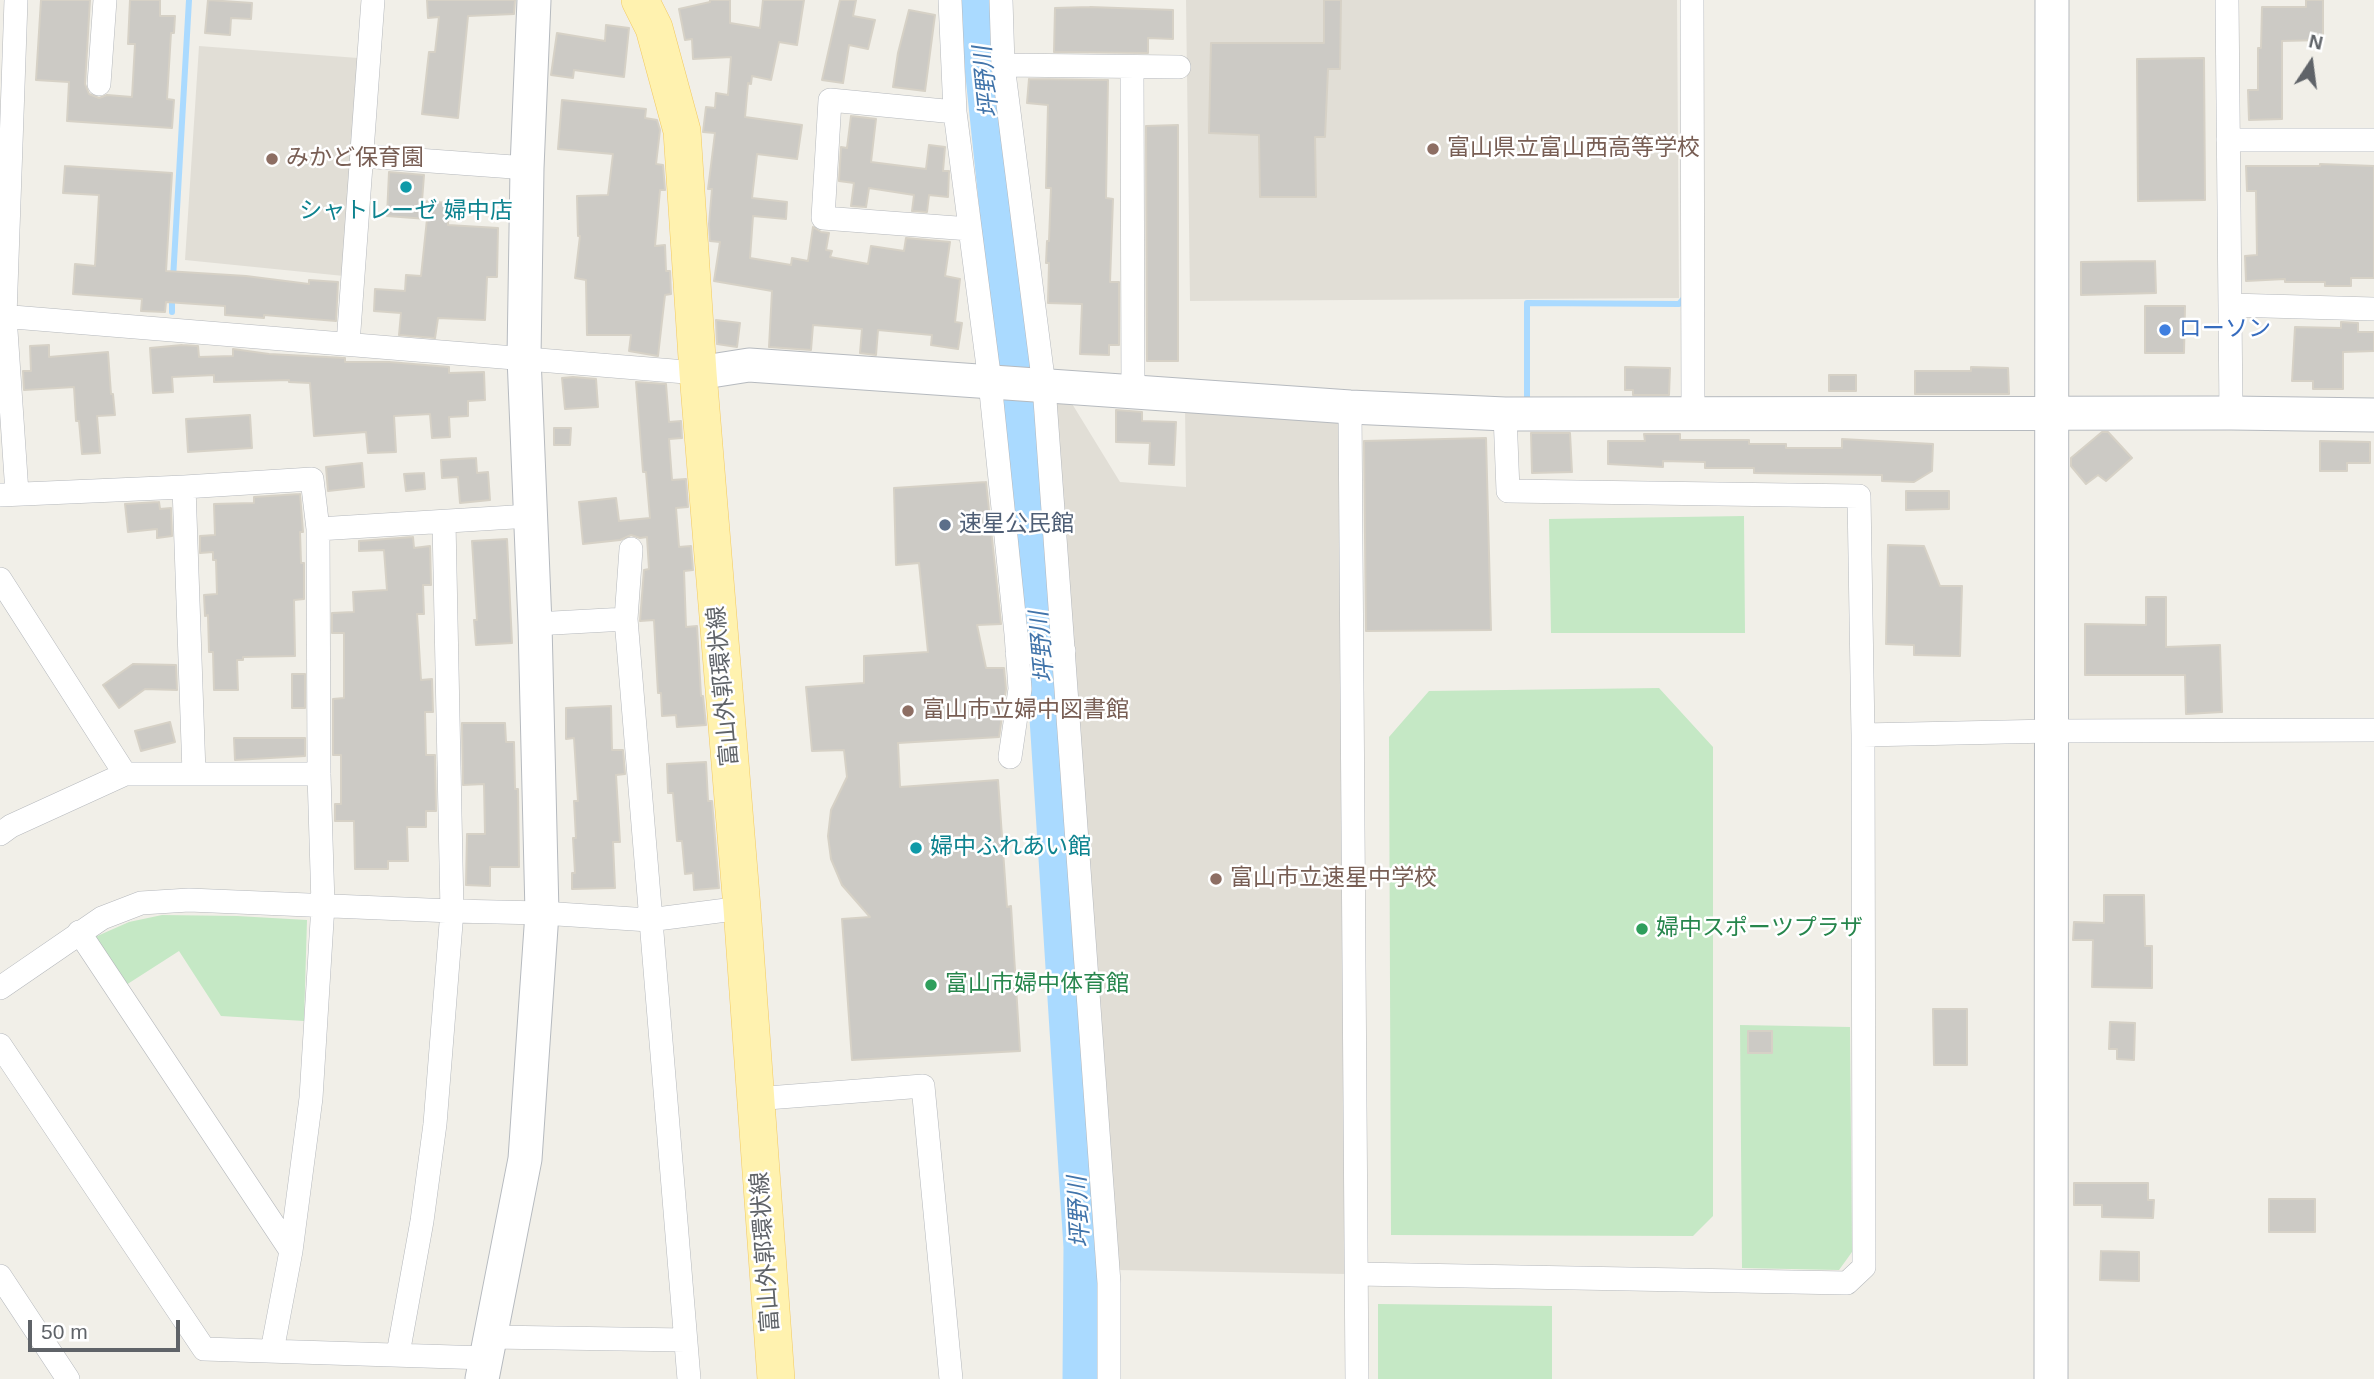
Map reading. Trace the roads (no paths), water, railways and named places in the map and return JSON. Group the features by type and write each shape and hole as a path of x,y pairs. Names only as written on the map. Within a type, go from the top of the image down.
{"main road":[{"name":"富山外郭環状線","path":"640,0 654,28 682,131 698,373 742,908 776,1379"}],"street":[{"path":"16,0 2,316 9,494 312,479 318,529 319,774 323,905 311,1098 291,1251 272,1351"},
{"path":"99,85 104,0"},
{"path":"348,344 373,0"},
{"path":"486,1358 525,1158 542,913 535,624 524,357 527,168 534,0"},
{"path":"950,0 955,112 990,382 1020,689 1010,757"},
{"path":"1001,0 1003,65 1044,386 1109,1283 1109,1379"},
{"path":"1692,0 1693,413"},
{"path":"2051,1379 2052,0"},
{"path":"2227,0 2231,413"},
{"path":"1003,65 1178,67"},
{"path":"1132,67 1133,392"},
{"path":"955,112 830,100 823,218 970,229"},
{"path":"2228,140 2374,141"},
{"path":"362,156 527,168"},
{"path":"2230,305 2374,309"},
{"path":"2,316 698,373 749,365 1350,407 1505,414 2374,415"},
{"path":"1350,407 1357,1379"},
{"path":"1357,1274 1847,1283 1864,1267 1863,735 1859,496 1508,491 1505,414"},
{"path":"184,487 194,772"},
{"path":"318,529 530,516"},
{"path":"398,1354 422,1221 435,1124 452,911 444,522"},
{"path":"631,549 626,620 689,1379"},
{"path":"0,579 125,774"},
{"path":"535,624 626,620"},
{"path":"1017,653 1064,651"},
{"path":"1863,735 2052,731 2374,730"},
{"path":"4,823 125,774 319,774"},
{"path":"0,988 102,918 141,903 189,900 542,913 649,920 742,908"},
{"path":"79,932 291,1251"},
{"path":"0,1045 204,1349 486,1358 685,1340"},
{"path":"754,1099 923,1086 951,1379"},
{"path":"0,1276 68,1379"}],"waterway":[{"path":"173,279 189,0"},
{"name":"坪野川","path":"979,0 979,28 1043,640 1082,1247 1081,1379"},
{"path":"172,296 172,312"},
{"path":"1527,402 1527,303 1679,304 1685,297"}],"place":[{"name":"富山県立富山西高等学校","path":"1433,149"},
{"name":"みかど保育園","path":"272,159"},
{"name":"シャトレーゼ 婦中店","path":"406,187"},
{"name":"ローソン","path":"2165,330"},
{"name":"速星公民館","path":"945,525"},
{"name":"富山市立婦中図書館","path":"908,711"},
{"name":"婦中ふれあい館","path":"916,848"},
{"name":"富山市立速星中学校","path":"1216,879"},
{"name":"婦中スポーツプラザ","path":"1642,929"},
{"name":"富山市婦中体育館","path":"931,985"}]}
